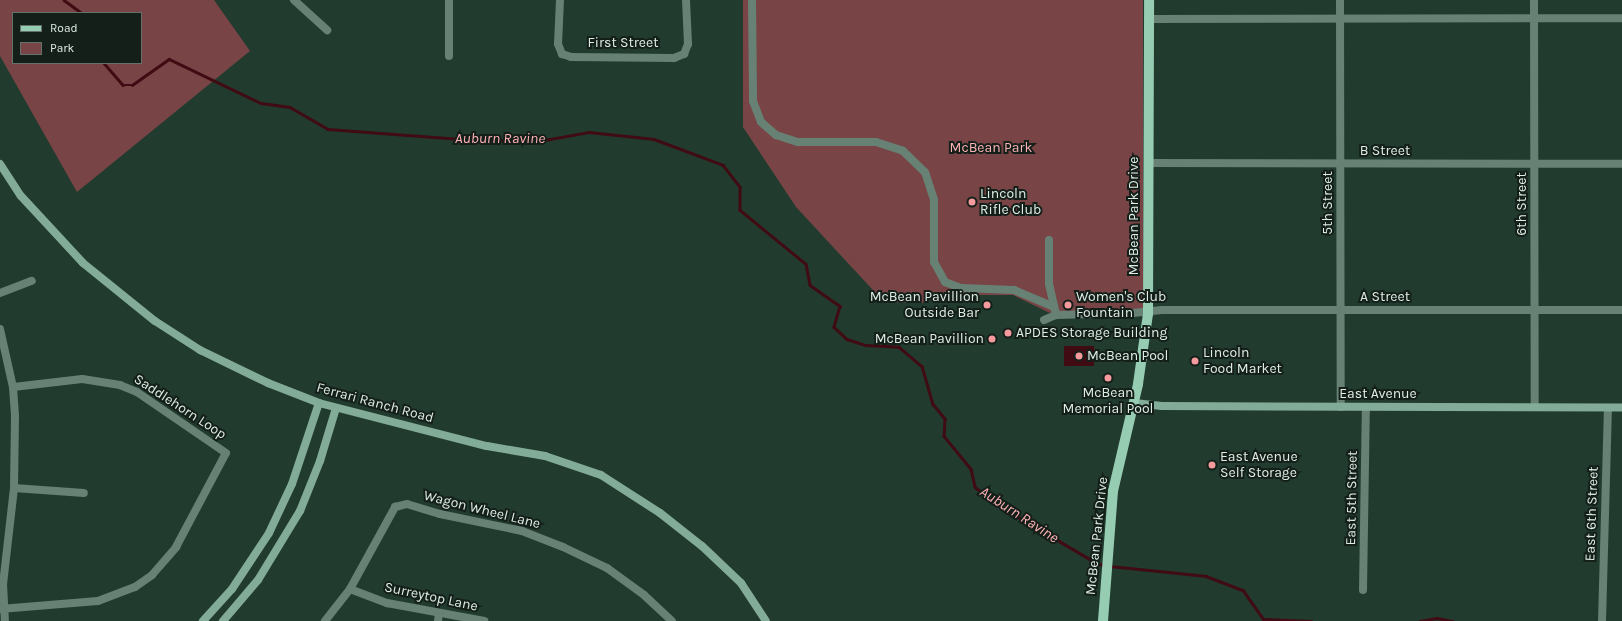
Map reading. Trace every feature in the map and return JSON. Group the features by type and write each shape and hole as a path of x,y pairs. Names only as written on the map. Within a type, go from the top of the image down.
{"main road":[{"name":"McBean Park Drive","path":"1103,621 1113,491 1134,403 1148,312 1149,0"}],"street":[{"path":"294,0 326,30"},
{"path":"449,0 449,56"},
{"name":"First Street","path":"560,0 558,44 562,54 571,58 674,58 684,54 688,44 686,0"},
{"path":"752,0 753,101 760,122 776,135 798,142 876,142 903,151 925,172 934,200 934,262 945,282 961,288 1014,290 1055,311"},
{"name":"5th Street","path":"1340,0 1341,407"},
{"name":"6th Street","path":"1534,0 1535,407"},
{"path":"1149,19 1622,18"},
{"name":"B Street","path":"1149,163 1622,164"},
{"name":"Ferrari Ranch Road","path":"0,164 21,196 54,234 83,263 137,307 200,350 268,383 319,403 488,446 545,456 601,475 660,513 702,546 741,583 766,621"},
{"path":"1049,240 1049,284 1055,311"},
{"path":"0,293 32,281"},
{"name":"A Street","path":"1055,311 1622,310"},
{"path":"1044,320 1055,311"},
{"path":"0,329 13,388 14,488 1,609 5,621"},
{"name":"Saddlehorn Loop","path":"1,609 98,601 135,587 152,575 176,547 226,453 137,392 120,384 82,379 13,388"},
{"path":"202,621 232,589 269,533 292,484 319,403"},
{"name":"East Avenue","path":"1134,403 1162,406 1622,408"},
{"name":"East 5th Street","path":"1363,590 1366,407"},
{"path":"224,621 258,580 300,511 320,461 336,408"},
{"name":"East 6th Street","path":"1602,621 1608,408"},
{"path":"14,488 84,493"},
{"name":"Wagon Wheel Lane","path":"325,621 350,589 395,507 407,504 440,514 522,531 563,547 607,568 644,595 666,619"},
{"name":"Surreytop Lane","path":"350,589 387,604 438,617 484,621"}],"green space":[{"path":"0,0 214,0 250,51 77,192 0,56"},
{"name":"McBean Park","path":"743,0 1143,0 1143,313 1054,315 1013,295 942,295 928,300 928,303 884,302 796,207 743,127"}],"shaded area":[{"name":"McBean Pool","path":"1064,346 1094,346 1094,366 1064,366"}],"waterway":[{"name":"Auburn Ravine","path":"64,0 81,12"},
{"name":"Auburn Ravine","path":"105,64 123,85 132,85 169,59 261,103 290,107 328,129 474,140 539,141 589,132 654,139 723,165 740,187 740,210 806,264 810,285 840,306 834,327 847,339 866,345 899,347 922,366 933,404 945,419 944,436 971,469 975,487 998,505 1098,564 1105,565"},
{"name":"Auburn Ravine","path":"1110,566 1206,576 1243,590 1263,619 1311,621"},
{"name":"Auburn Ravine","path":"1420,621 1437,618 1453,621"}],"place":[{"name":"Lincoln Rifle Club","path":"972,202"},
{"name":"McBean Pavillion Outside Bar","path":"987,305"},
{"name":"Women's Club Fountain","path":"1068,305"},
{"name":"APDES Storage Building","path":"1008,333"},
{"name":"McBean Pavillion","path":"992,339"},
{"name":"McBean Pool","path":"1079,356"},
{"name":"Lincoln Food Market","path":"1195,361"},
{"name":"McBean Memorial Pool","path":"1108,378"},
{"name":"East Avenue Self Storage","path":"1212,465"}]}
